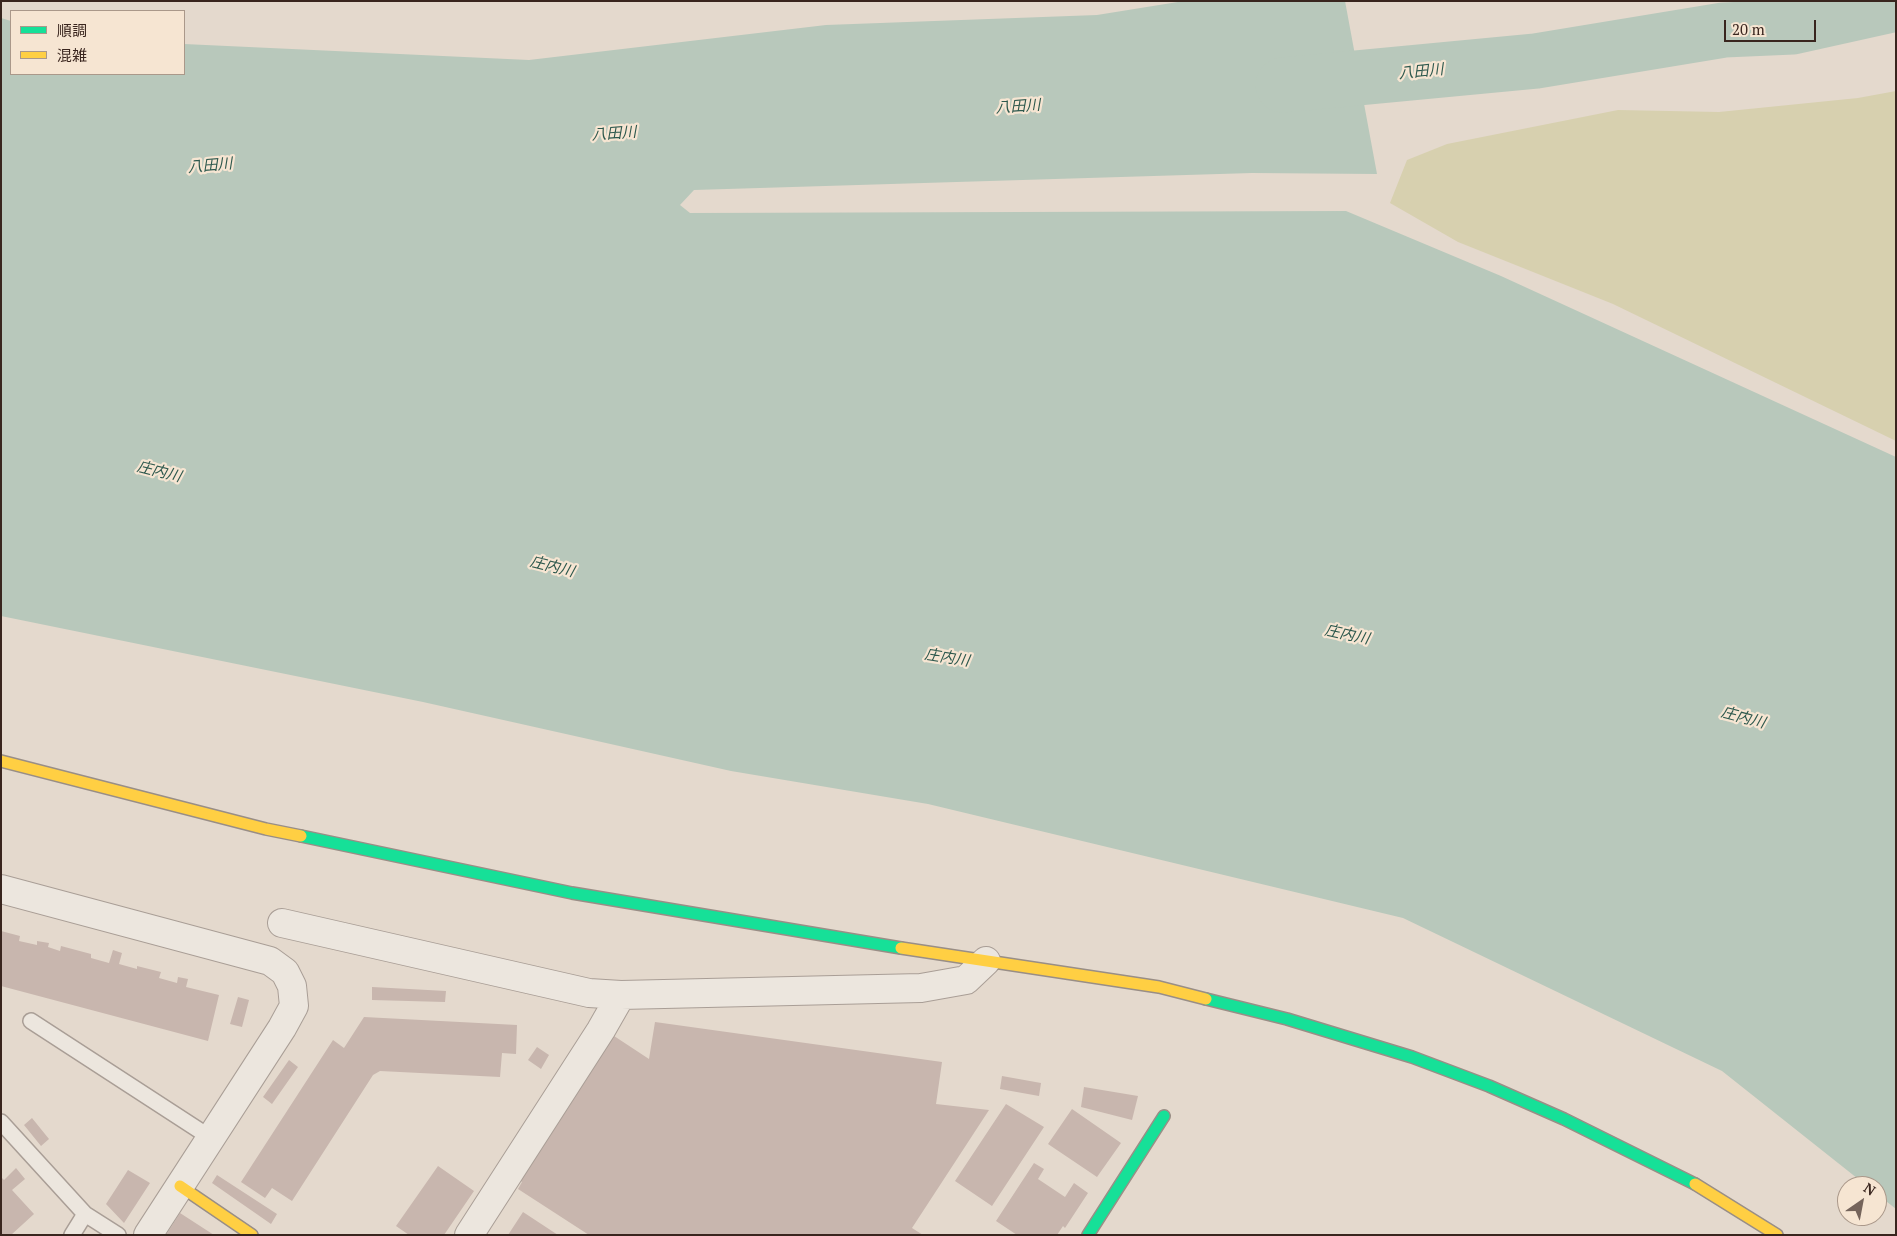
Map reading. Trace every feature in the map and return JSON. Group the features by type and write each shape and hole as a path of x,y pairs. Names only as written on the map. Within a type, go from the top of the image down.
{"street":[{"path":"1,761 266,829 572,893 805,933 1159,987 1287,1020 1412,1057 1489,1086 1564,1119 1684,1177 1777,1235"},
{"path":"1,889 270,961 285,972 292,986 294,1006 282,1028 148,1235"},
{"path":"282,923 589,993 621,995 921,988 966,980 986,961"},
{"path":"469,1235 601,1030 621,995"},
{"path":"1088,1235 1164,1116"},
{"path":"180,1186 252,1235"}],"lane":[{"path":"30,1021 211,1138"},
{"path":"1,1122 85,1214 118,1235"},
{"path":"72,1235 85,1214"}],"shaded area":[{"path":"1896,91 1896,441 1613,304 1458,242 1390,203 1407,160 1447,144 1618,110 1719,112 1858,98"}],"water":[{"name":"庄内川","path":"1184,1 1345,1 1377,174 1252,173 694,190 680,205 690,213 1346,211 1501,276 1896,457 1896,1209 1887,1202 1887,1176 1854,1176 1722,1071 1403,918 928,804 731,771 423,702 1,616 1,18 10,21 10,75 185,75 185,44 529,60 826,25 1097,15"}],"building":[{"path":"1,931 20,936 19,941 37,945 37,941 49,943 48,947 60,951 61,946 91,954 91,958 109,963 113,950 122,953 119,964 137,969 137,966 161,972 159,978 177,983 178,977 188,979 186,987 219,995 208,1041 1,986"},
{"path":"372,987 446,991 445,1002 372,1000"},
{"path":"238,997 249,1000 242,1027 230,1024"},
{"path":"364,1017 517,1025 516,1054 502,1053 500,1077 380,1071 373,1075 292,1201 272,1188 265,1198 241,1182 333,1040 344,1048"},
{"path":"655,1022 942,1062 936,1104 989,1110 912,1228 923,1235 589,1235 518,1189 522,1182 517,1178 611,1034 649,1059"},
{"path":"537,1047 549,1055 541,1069 528,1060"},
{"path":"289,1060 298,1067 272,1104 263,1097"},
{"path":"1002,1076 1041,1083 1039,1096 1000,1089"},
{"path":"1084,1087 1138,1096 1132,1120 1081,1107"},
{"path":"1006,1104 1044,1127 992,1206 955,1181"},
{"path":"1072,1109 1121,1143 1097,1177 1048,1144"},
{"path":"32,1118 49,1139 41,1146 24,1125"},
{"path":"1034,1163 1044,1169 1038,1179 1065,1197 1074,1183 1088,1193 1065,1228 1063,1226 1057,1235 1017,1235 996,1221"},
{"path":"438,1166 474,1191 444,1235 409,1235 396,1226"},
{"path":"16,1168 25,1179 12,1190 34,1214 11,1235 1,1235 1,1177 4,1180"},
{"path":"128,1170 150,1183 124,1223 106,1204"},
{"path":"217,1175 277,1214 271,1224 212,1183"},
{"path":"523,1212 558,1235 508,1235"},
{"path":"180,1213 214,1235 166,1235"}],"waterway":[{"name":"八田川","path":"1283,85 1536,61 1724,30 1793,27 1896,4"}],"traffic: fast":[{"path":"301,836 572,893 901,948"},
{"path":"1206,999 1287,1019 1412,1057 1489,1086 1564,1119 1695,1184"},
{"path":"1088,1235 1164,1116"}],"traffic: slow":[{"path":"1,761 266,829 301,836"},
{"path":"901,948 1159,987 1206,999"},
{"path":"1695,1184 1777,1235"},
{"path":"180,1186 252,1235"}]}
